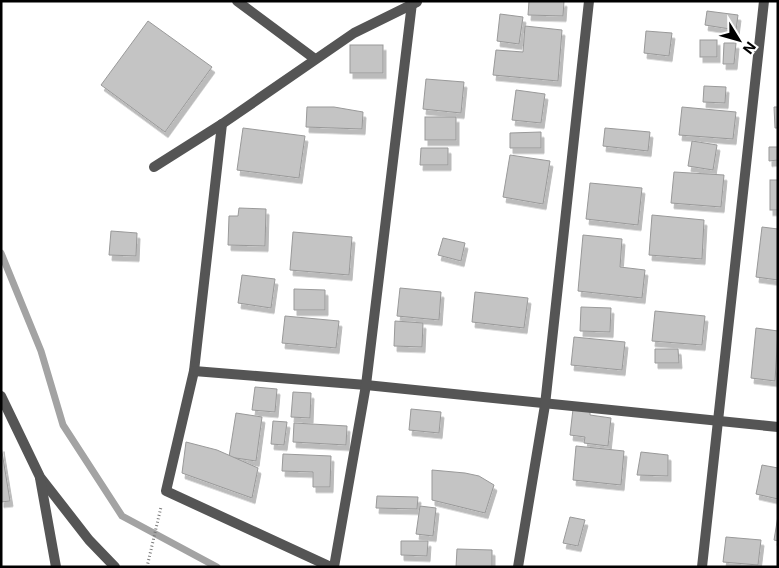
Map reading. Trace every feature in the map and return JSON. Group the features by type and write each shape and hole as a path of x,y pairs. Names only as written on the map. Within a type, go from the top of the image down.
{"street":[{"path":"237,1 315,59"},
{"path":"518,567 545,405 589,1"},
{"path":"702,567 764,1"},
{"path":"154,167 222,124 354,33 415,2"},
{"path":"222,124 194,371 166,491 333,567 366,385 415,2"},
{"path":"194,371 366,385 545,405 778,427"},
{"path":"1,396 40,477 89,540 115,567"},
{"path":"40,477 56,567"}],"path":[{"path":"147,567 158,514"}],"building":[{"path":"529,1 564,1 563,16 528,15"},
{"path":"707,11 738,15 736,30 705,25"},
{"path":"500,14 523,17 519,44 497,41"},
{"path":"148,21 212,67 165,132 101,85"},
{"path":"525,26 562,30 558,81 493,75 496,50 523,52"},
{"path":"646,31 672,33 669,56 644,53"},
{"path":"700,40 717,40 717,57 700,57"},
{"path":"724,43 736,43 734,64 723,64"},
{"path":"350,45 383,45 383,73 350,73"},
{"path":"426,79 464,82 461,113 423,109"},
{"path":"704,86 726,87 725,103 703,102"},
{"path":"516,90 545,94 541,123 512,120"},
{"path":"307,107 334,107 363,112 362,129 306,127"},
{"path":"682,107 736,112 733,139 679,135"},
{"path":"774,107 778,107 778,128 775,128"},
{"path":"425,117 456,117 456,140 425,140"},
{"path":"243,128 305,136 299,178 237,170"},
{"path":"605,128 650,132 648,151 603,146"},
{"path":"541,132 541,148 510,148 510,133"},
{"path":"692,141 717,145 713,170 688,166"},
{"path":"769,147 778,147 778,160 769,161"},
{"path":"421,148 448,148 448,165 420,165"},
{"path":"510,155 550,161 543,204 503,197"},
{"path":"674,172 724,175 721,207 671,203"},
{"path":"770,180 778,180 778,210 770,210"},
{"path":"590,183 642,188 638,225 586,219"},
{"path":"239,208 266,209 265,246 228,245 229,216 238,216"},
{"path":"652,215 704,220 702,259 649,255"},
{"path":"762,227 778,229 778,280 756,277"},
{"path":"111,231 137,233 136,256 109,255"},
{"path":"293,232 352,237 349,275 290,270"},
{"path":"583,235 622,239 620,267 645,270 642,298 578,291"},
{"path":"443,238 465,243 461,261 438,255"},
{"path":"242,275 275,279 271,308 238,303"},
{"path":"400,288 441,292 439,320 397,316"},
{"path":"294,289 325,290 325,310 294,310"},
{"path":"475,292 528,298 524,328 472,322"},
{"path":"581,307 611,308 610,332 580,331"},
{"path":"655,311 705,316 702,345 652,341"},
{"path":"285,316 339,321 336,348 282,343"},
{"path":"395,321 423,323 422,347 394,346"},
{"path":"756,328 778,331 775,381 751,378"},
{"path":"574,337 625,342 622,370 571,365"},
{"path":"655,349 678,349 679,363 655,363"},
{"path":"255,387 277,389 275,412 252,410"},
{"path":"293,392 311,393 310,418 291,417"},
{"path":"411,409 441,412 439,433 409,430"},
{"path":"573,409 590,411 590,415 611,418 608,446 584,443 585,437 570,435"},
{"path":"236,413 262,417 256,461 229,457"},
{"path":"273,421 287,422 284,445 271,444"},
{"path":"294,423 347,426 346,445 293,442"},
{"path":"186,442 217,450 258,468 252,498 182,473"},
{"path":"1,446 10,501 1,502"},
{"path":"576,446 624,451 621,485 573,480"},
{"path":"641,452 668,455 668,476 637,475"},
{"path":"283,454 331,456 330,487 313,487 313,472 282,471"},
{"path":"762,465 778,468 778,499 756,494"},
{"path":"432,470 479,476 494,485 485,513 432,500"},
{"path":"377,496 418,497 417,509 376,508"},
{"path":"420,506 436,508 433,536 416,534"},
{"path":"778,516 778,541 774,540"},
{"path":"570,517 585,520 578,546 563,543"},
{"path":"726,537 761,540 758,565 723,562"},
{"path":"401,541 428,541 427,556 401,555"},
{"path":"457,549 492,550 492,567 456,567"}],"waterway":[{"path":"1,253 41,351 63,425 122,516 217,567"}]}
